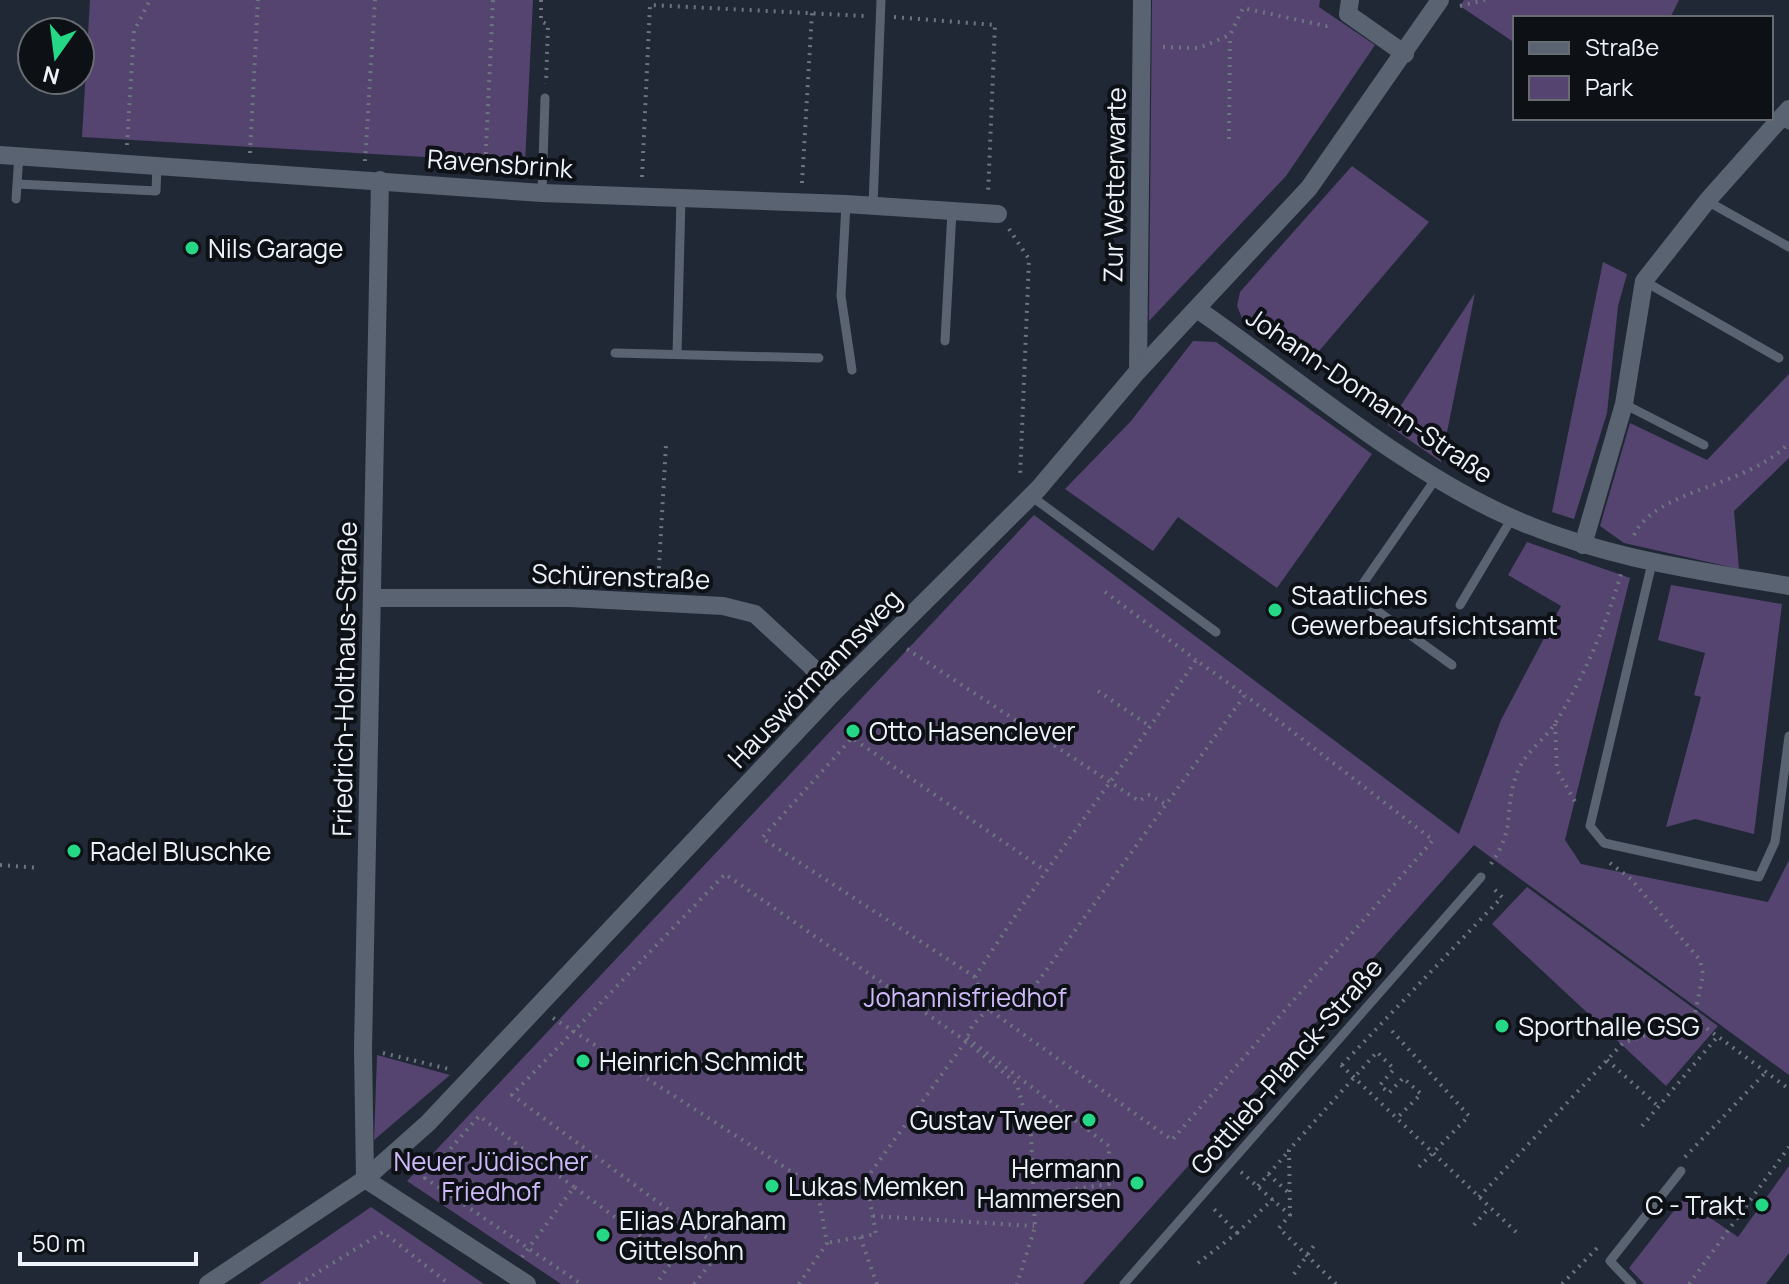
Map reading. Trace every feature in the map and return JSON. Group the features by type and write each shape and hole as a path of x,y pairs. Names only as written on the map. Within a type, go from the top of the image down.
{"street":[{"name":"Zur Wetterwarte","path":"1138,371 1142,0"},
{"name":"Hauswörmannsweg","path":"208,1284 365,1179 428,1123 832,694 1025,502 1138,371 1309,188 1440,0"},
{"path":"1349,7 1405,54"},
{"path":"1583,545 1624,404 1644,281 1707,201 1782,117"},
{"name":"Ravensbrink","path":"0,155 542,193 873,205 993,213"},
{"name":"Friedrich-Holthaus-Straße","path":"365,1179 363,1049 372,598 372,180"},
{"name":"Johann-Domann-Straße","path":"1197,309 1437,477 1512,518 1583,545 1626,557 1789,586"},
{"name":"Schürenstraße","path":"372,598 657,602 723,606 755,614 811,666 832,694"},
{"path":"365,1179 527,1284"}],"lane":[{"path":"873,205 881,0"},
{"path":"542,193 545,98"},
{"path":"16,199 19,155"},
{"path":"18,184 156,191 157,165"},
{"path":"677,354 681,198"},
{"path":"1707,201 1789,247"},
{"path":"846,204 841,296 852,370"},
{"path":"945,341 952,211"},
{"path":"1644,281 1779,358"},
{"path":"615,353 819,358"},
{"path":"1624,404 1704,445"},
{"path":"1437,477 1355,595 1452,665"},
{"path":"1025,502 1216,632"},
{"path":"1460,605 1512,518"},
{"path":"1652,563 1590,826 1604,843 1759,877 1775,842 1789,736"},
{"name":"Gottlieb-Planck-Straße","path":"1124,1284 1481,877"},
{"path":"1632,1284 1610,1261 1681,1171"}],"path":[{"path":"126,162 134,31 150,0"},
{"path":"249,171 258,0"},
{"path":"372,180 375,0"},
{"path":"484,188 493,0"},
{"path":"541,0 541,21 548,25 545,98"},
{"path":"1459,7 1485,0"},
{"path":"641,196 650,5 995,25 993,213 1029,259 1025,502"},
{"path":"1229,139 1230,35 1243,8 1326,26 1349,7"},
{"path":"801,202 812,13"},
{"path":"1141,47 1199,48 1230,35"},
{"path":"1481,877 1504,843 1510,827 1516,775 1526,757 1555,724 1607,617 1638,527 1652,511 1752,471 1777,456 1789,443"},
{"path":"657,602 666,445"},
{"path":"1046,871 852,738 762,838 975,977 988,1009 1172,1140 1433,840 1105,592"},
{"path":"887,637 1139,801 1149,795 1167,805"},
{"path":"975,977 1196,660"},
{"path":"1098,691 1151,727"},
{"path":"988,1009 1019,1008 1245,695"},
{"path":"1555,724 1557,770 1580,809"},
{"path":"1600,857 1631,879 1700,960 1703,974 1694,1019"},
{"path":"0,865 39,868"},
{"path":"694,1284 722,1249 512,1095 725,874 966,1039 1109,1146 1109,1184 1033,1195"},
{"path":"1342,1065 1498,902"},
{"path":"539,1007 571,1032 817,1188 866,1179 988,1009"},
{"path":"1694,1019 1789,1089"},
{"path":"1479,1197 1623,1043 1694,1019"},
{"path":"1392,1031 1469,1116 1416,1170"},
{"path":"1642,1126 1718,1036"},
{"path":"966,1039 1017,1084 1031,1136 1035,1227 1017,1284"},
{"path":"363,1049 474,1075"},
{"path":"1327,1052 1516,1232"},
{"path":"1258,1186 1377,1052 1394,1069 1380,1085 1389,1093 1403,1078 1421,1094 1397,1118"},
{"path":"1607,1060 1658,1106"},
{"path":"581,1284 425,1178 479,1116 673,1260 656,1284"},
{"path":"1689,1284 1789,1147"},
{"path":"1289,1150 1293,1196 1290,1215 1279,1228 1336,1284"},
{"path":"1268,1174 1293,1196"},
{"path":"1248,1177 1290,1215"},
{"path":"827,1243 876,1234 866,1179"},
{"path":"528,1249 574,1187"},
{"path":"799,1284 827,1243 817,1188"},
{"path":"1198,1263 1237,1233 1273,1199"},
{"path":"1211,1206 1237,1233"},
{"path":"1474,1225 1490,1207"},
{"path":"873,1216 1035,1227"},
{"path":"299,1284 383,1232 449,1284"},
{"path":"860,1237 877,1284"},
{"path":"1294,1274 1315,1244"}],"green space":[{"path":"90,0 533,0 525,163 82,137 84,96 96,96 96,16 89,16"},
{"path":"1152,0 1320,0 1319,7 1375,45 1286,176 1149,321"},
{"path":"1464,0 1679,0 1671,16 1513,16 1513,42 1460,6"},
{"path":"1352,166 1429,222 1308,364 1242,318 1237,306 1240,292"},
{"path":"1603,262 1627,274 1618,306 1607,413 1574,519 1552,512"},
{"path":"1475,293 1441,462 1388,425"},
{"path":"1193,341 1216,342 1372,454 1277,588 1178,517 1153,551 1065,489 1131,421"},
{"path":"1789,374 1789,458 1734,511 1739,569 1624,543 1600,526 1630,423 1707,460"},
{"name":"Johannisfriedhof","path":"1034,515 1459,834 1501,720 1561,606 1508,575 1527,542 1630,578 1565,840 1581,864 1768,902 1789,860 1789,1075 1474,845 1083,1284 561,1284 407,1181"},
{"path":"1671,585 1782,604 1754,834 1695,819 1666,827 1701,697 1694,695 1705,653 1658,640"},
{"path":"1527,887 1718,1026 1666,1086 1492,924"},
{"path":"377,1055 450,1075 374,1140"},
{"path":"1789,1166 1789,1253 1766,1284 1644,1284 1629,1268 1683,1199 1738,1237"},
{"path":"371,1207 484,1284 259,1284"}],"place":[{"name":"Nils Garage","path":"192,248"},
{"name":"Staatliches Gewerbeaufsichtsamt","path":"1275,610"},
{"name":"Otto Hasenclever","path":"853,731"},
{"name":"Radel Bluschke","path":"74,851"},
{"name":"Sporthalle GSG","path":"1502,1026"},
{"name":"Heinrich Schmidt","path":"583,1061"},
{"name":"Gustav Tweer","path":"1089,1120"},
{"name":"Hermann Hammersen","path":"1137,1183"},
{"name":"Lukas Memken","path":"772,1186"},
{"name":"C - Trakt","path":"1762,1205"},
{"name":"Elias Abraham Gittelsohn","path":"603,1235"}],"park label":[{"name":"Neuer Jüdischer Friedhof","path":"491,1176"}]}
